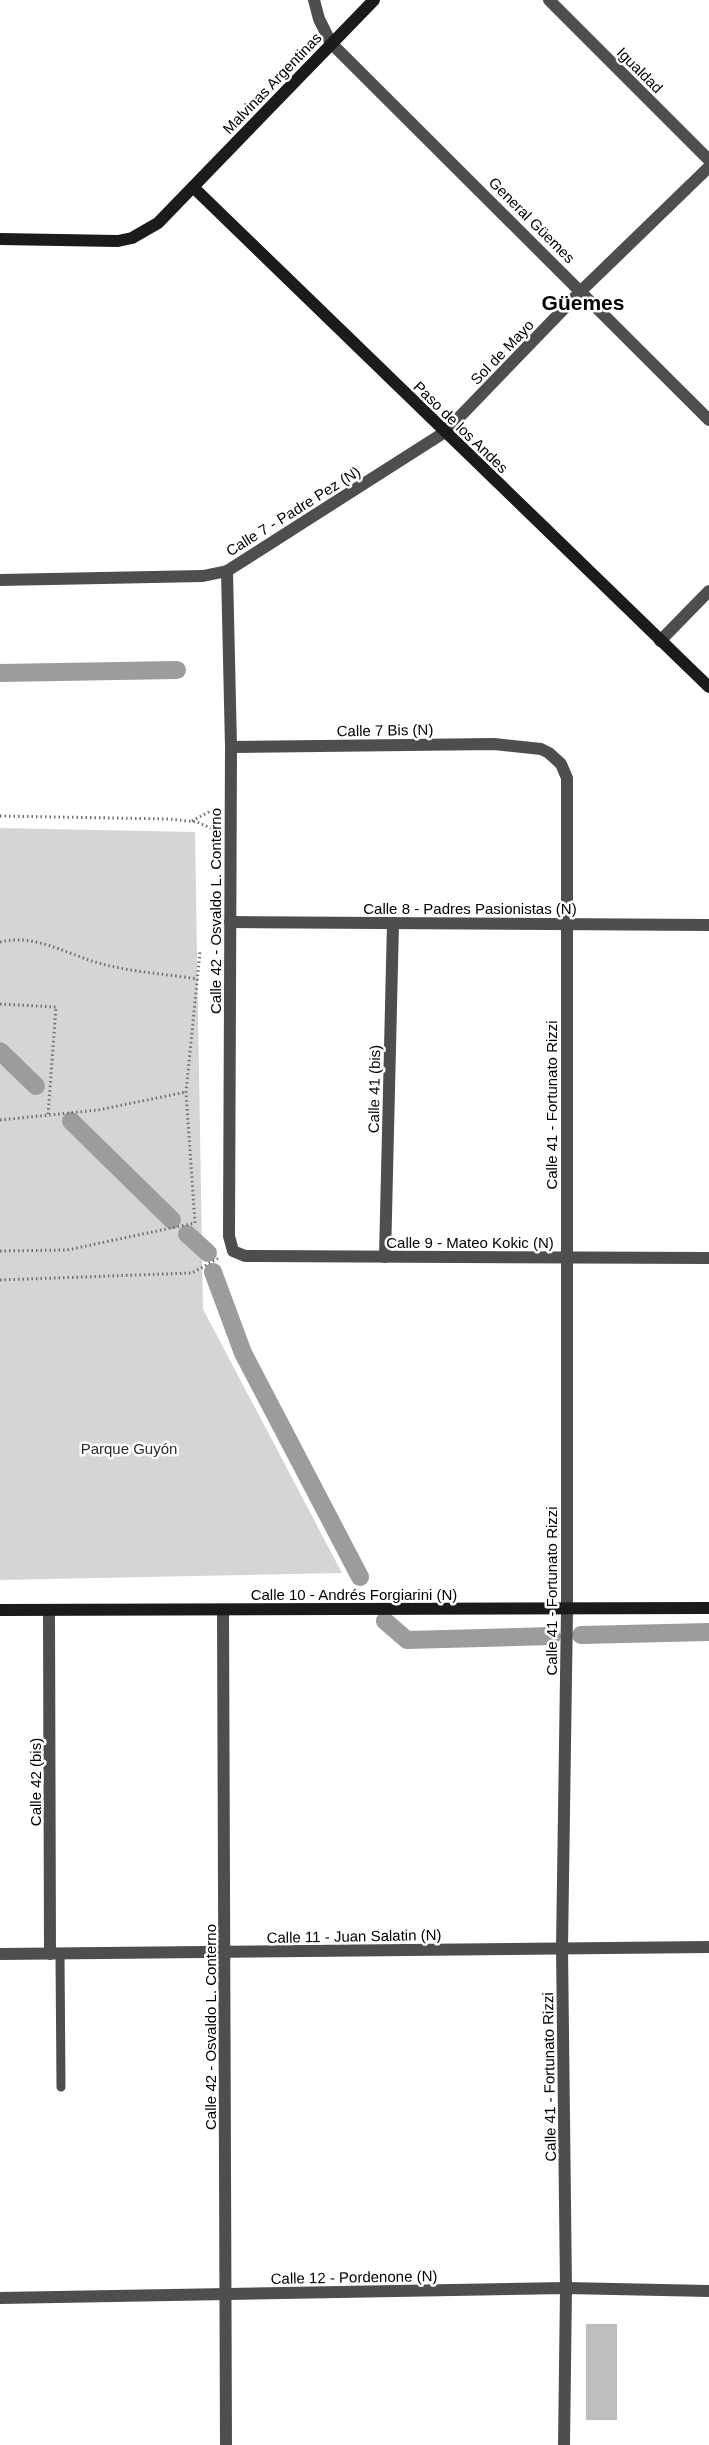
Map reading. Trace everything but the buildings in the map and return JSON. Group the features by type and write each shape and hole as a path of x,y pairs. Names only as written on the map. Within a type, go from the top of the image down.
{"street":[{"path":"314,0 319,19 331,43"},
{"name":"Malvinas Argentinas","path":"0,239 118,241 132,238 158,223 374,0"},
{"name":"Igualdad","path":"549,0 709,160"},
{"name":"General Güemes","path":"331,43 582,290 709,420"},
{"name":"Sol de Mayo","path":"445,432 582,290 709,167"},
{"name":"Paso de los Andes","path":"193,187 709,687"},
{"name":"Calle 7 - Padre Pez (N)","path":"0,580 203,576 227,571 445,432"},
{"name":"Calle 42 - Osvaldo L. Conterno","path":"227,571 231,747 229,1236 233,1251"},
{"path":"660,641 709,591"},
{"name":"Calle 7 Bis (N)","path":"231,747 494,744 541,749"},
{"name":"Calle 41 - Fortunato Rizzi","path":"541,749 561,764 567,778 567,1609 562,1948 566,2288 564,2445"},
{"name":"Calle 8 - Padres Pasionistas (N)","path":"230,921 709,925"},
{"name":"Calle 41 (bis)","path":"385,1257 393,922"},
{"name":"Calle 9 - Mateo Kokic (N)","path":"233,1251 246,1256 709,1258"},
{"name":"Calle 10 - Andrés Forgiarini (N)","path":"0,1610 709,1608"},
{"name":"Calle 42 (bis)","path":"50,1610 55,1954"},
{"name":"Calle 42 - Osvaldo L. Conterno","path":"223,1610 226,2445"},
{"name":"Calle 11 - Juan Salatin (N)","path":"0,1954 709,1947"},
{"name":"Calle 12 - Pordenone (N)","path":"0,2298 566,2288 709,2291"}],"lane":[{"path":"55,1954 61,2087"}],"path":[{"path":"191,821 218,807 230,795"},
{"path":"0,816 191,821 219,832 230,844"},
{"path":"0,942 27,939 103,964 198,979"},
{"path":"0,1251 67,1250 195,1223 186,1092 200,952"},
{"path":"0,1004 56,1007 48,1115"},
{"path":"0,1120 98,1110 186,1092"},
{"path":"0,1280 192,1273 233,1251"}],"green space":[{"name":"Parque Guyón","path":"0,828 195,832 203,1309 342,1573 0,1580"}],"waterway":[{"path":"0,673 177,670"},
{"path":"0,1051 36,1086"},
{"path":"71,1121 172,1220"},
{"path":"187,1234 208,1253"},
{"path":"213,1272 243,1353 360,1577"},
{"path":"385,1621 407,1640 552,1636"},
{"path":"581,1635 709,1632"}],"district":[{"name":"Güemes","path":"583,302"}]}
